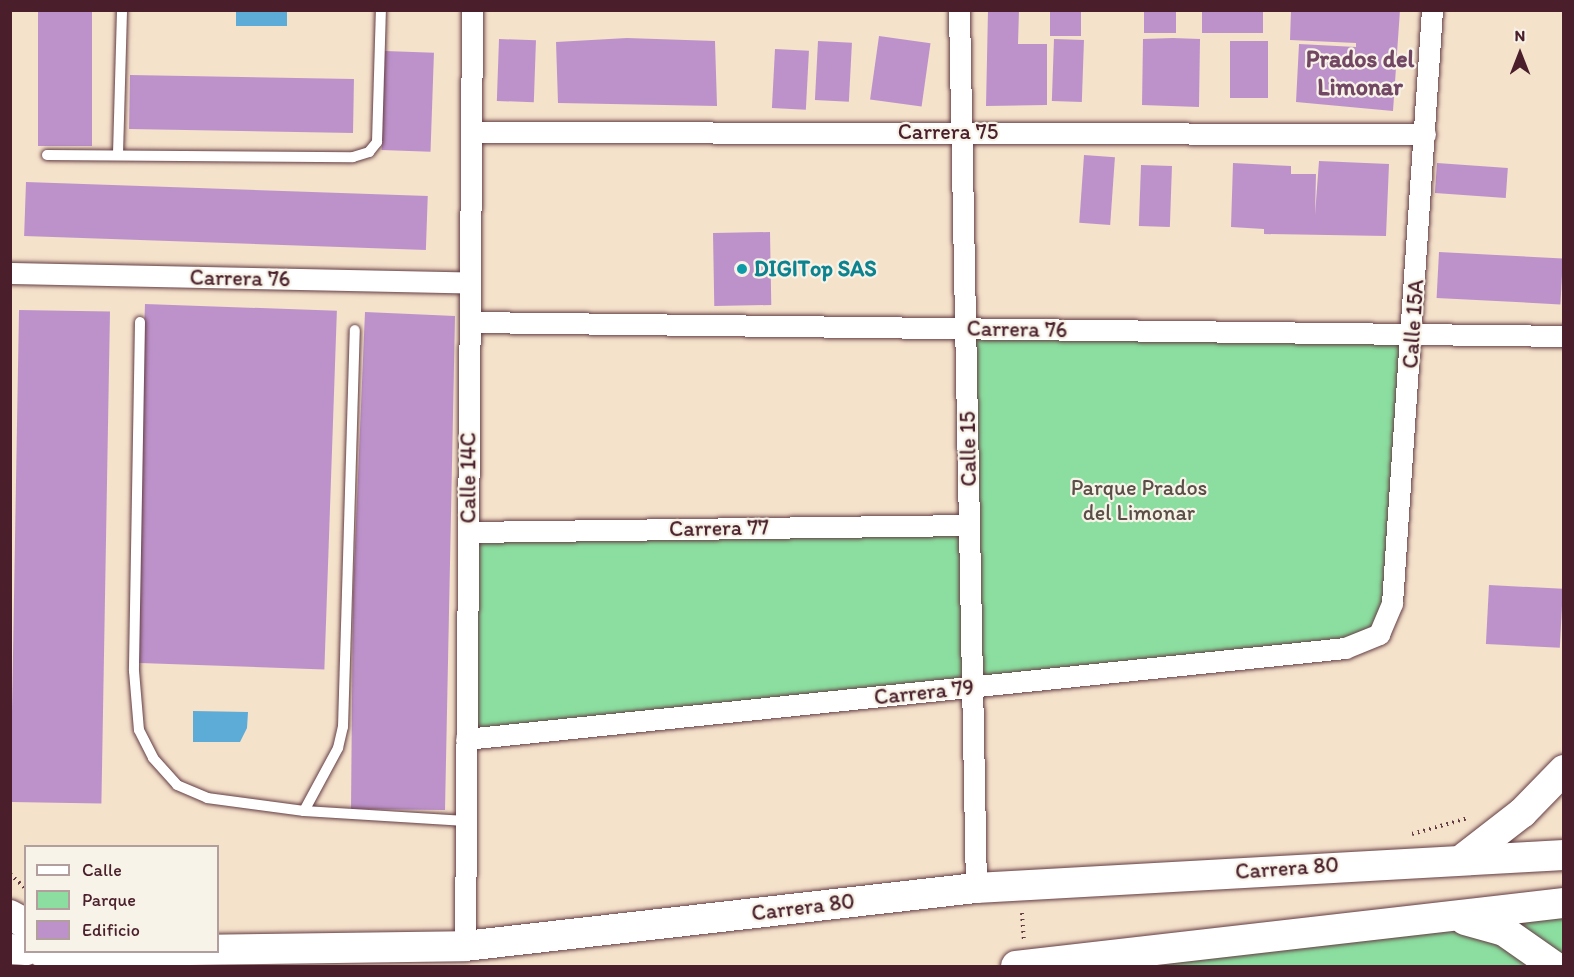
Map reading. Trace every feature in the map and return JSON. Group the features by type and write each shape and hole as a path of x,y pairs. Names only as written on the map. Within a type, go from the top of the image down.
{"main road":[{"path":"1465,857 1522,813 1563,771"},
{"name":"Carrera 80","path":"219,950 465,946 976,888 1465,857 1563,855"},
{"path":"1020,955 1433,919 1563,903"},
{"path":"10,915 24,923"},
{"path":"1433,919 1504,931 1554,966"}],"street":[{"name":"Calle 14C","path":"465,946 472,10"},
{"name":"Calle 15","path":"959,10 976,888"},
{"name":"Calle 15A","path":"1379,634 1392,603 1413,334 1432,10"},
{"name":"Carrera 75","path":"471,132 1425,134"},
{"name":"Carrera 76","path":"10,273 470,283"},
{"name":"Carrera 76","path":"470,322 1563,336"},
{"name":"Carrera 77","path":"468,532 969,525"},
{"name":"Carrera 79","path":"466,739 1345,648 1379,634"}],"lane":[{"path":"118,154 122,10"},
{"path":"47,155 353,157 369,152 377,142 381,10"},
{"path":"140,322 134,671 139,730 164,772 189,791 304,811 466,821"},
{"path":"304,811 338,747 343,727 355,330"}],"path":[{"path":"10,874 24,887"},
{"path":"1020,955 1021,904"}],"green space":[{"name":"Parque Prados del Limonar","path":"965,328 1413,334 1379,634 466,739 468,532 969,525"},
{"path":"1563,903 1563,966 1016,966"}],"water":[{"path":"236,11 287,11 287,26 236,26"},
{"path":"193,711 248,712 247,728 240,742 193,742"}],"building":[{"path":"38,10 92,10 92,146 38,146"},
{"path":"988,10 1019,10 1018,44 1047,44 1047,105 986,106"},
{"path":"1050,10 1081,10 1081,36 1050,36"},
{"path":"1144,10 1176,10 1176,33 1144,33"},
{"path":"1202,10 1263,10 1263,33 1202,33"},
{"path":"1291,10 1400,10 1393,111 1296,102 1299,44 1356,47 1356,43 1290,40"},
{"path":"879,36 930,43 922,107 870,99"},
{"path":"627,38 715,41 717,106 558,103 556,42"},
{"path":"499,39 536,40 534,102 497,101"},
{"path":"1054,39 1084,40 1082,102 1052,101"},
{"path":"1143,39 1200,39 1199,107 1142,105"},
{"path":"818,41 852,43 849,102 815,100"},
{"path":"1230,41 1268,41 1268,98 1230,98"},
{"path":"775,49 809,51 806,110 772,108"},
{"path":"385,51 434,53 431,152 382,150"},
{"path":"130,75 354,79 353,133 129,129"},
{"path":"1084,155 1115,157 1110,225 1079,223"},
{"path":"1319,161 1389,164 1386,236 1264,234 1264,229 1231,227 1233,163 1291,166 1291,174 1316,174 1315,215"},
{"path":"1437,163 1508,168 1506,198 1435,193"},
{"path":"1141,165 1172,166 1170,227 1139,226"},
{"path":"26,182 428,196 426,250 24,236"},
{"name":"DIGITop SAS","path":"770,232 771,305 714,306 713,233"},
{"path":"1439,252 1563,258 1560,304 1437,298"},
{"path":"145,304 337,311 324,669 132,663"},
{"path":"19,310 110,312 101,804 10,802"},
{"path":"365,312 455,316 445,810 351,809 353,594"},
{"path":"1489,585 1563,589 1560,648 1486,644"}],"place":[{"name":"DIGITop SAS","path":"742,269"}],"district":[{"name":"Prados del Limonar","path":"1360,73"}]}
